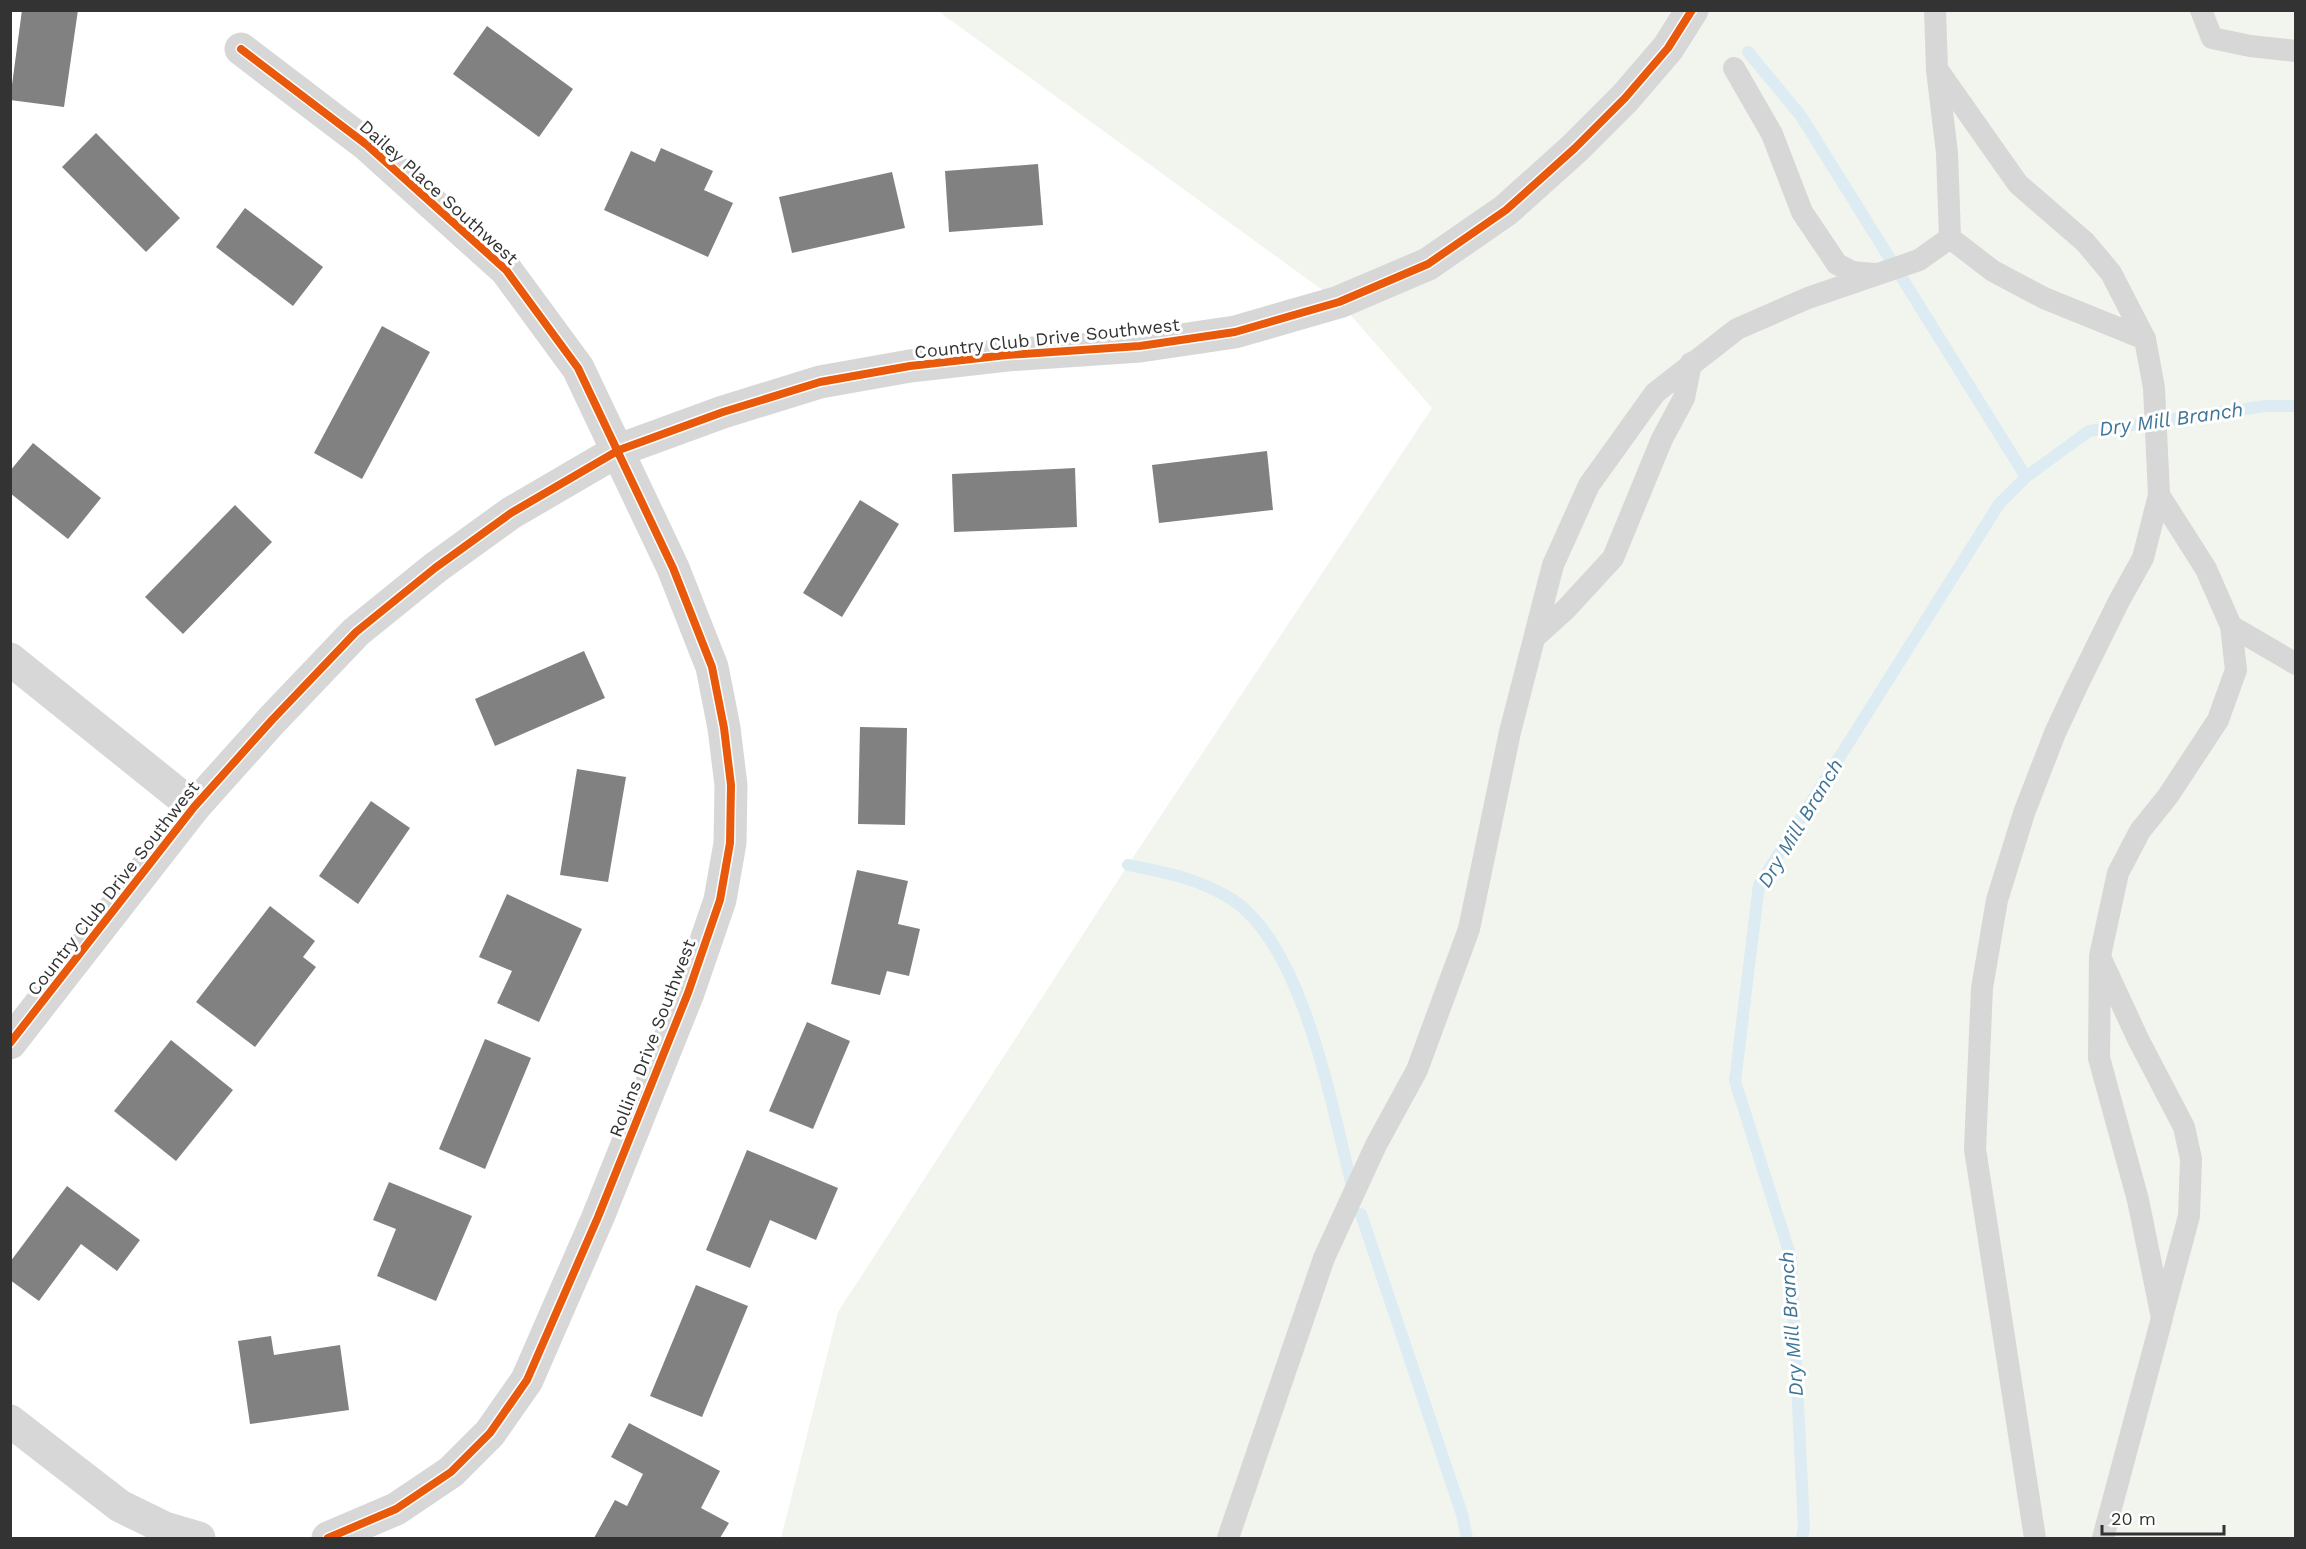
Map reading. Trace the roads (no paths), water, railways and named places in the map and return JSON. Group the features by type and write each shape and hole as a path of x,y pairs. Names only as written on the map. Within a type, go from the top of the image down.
{"street":[{"name":"Country Club Drive Southwest","path":"10,1043 194,807 272,720 356,632 435,568 510,513 619,450 723,412 820,382 910,366 1007,355 1140,346 1235,332 1339,302 1428,264 1506,210 1575,148 1625,98 1668,48 1692,10"},
{"name":"Dailey Place Southwest","path":"241,49 367,145 506,270 578,368 619,450"},
{"name":"Rollins Drive Southwest","path":"328,1539 396,1509 451,1472 490,1433 527,1380 598,1217 688,993 720,900 730,843 730,785 724,728 712,667 673,568 619,450"},
{"path":"10,659 194,807"},
{"path":"10,1421 120,1506 165,1528 199,1539"}],"lane":[{"path":"1935,10 1937,69 1947,153 1950,238"},
{"path":"2201,10 2212,38 2295,51"},
{"path":"1734,68 1772,134 1802,212 1837,264 1852,272 1879,274"},
{"path":"1937,69 2018,184 2085,242 2111,273 2145,339 2154,388 2159,495 2143,558 2076,688 2024,813 1997,900 1982,988 1975,1149 2035,1539"},
{"path":"1228,1539 1324,1258 1376,1145 1417,1070 1469,929 1510,732 1553,565 1589,485 1654,393 1737,329 1808,298 1919,260 1950,238"},
{"path":"1950,238 2003,277 2044,298 2145,339"},
{"path":"1535,637 1566,609 1613,558 1662,439 1684,398 1691,363"},
{"path":"2159,495 2206,569 2231,626 2236,670 2218,720 2168,796 2140,831 2118,873 2100,956 2098,996 2100,1058 2138,1200 2162,1318"},
{"path":"2231,626 2295,664"},
{"path":"2100,956 2138,1039 2184,1127 2191,1159 2190,1216 2103,1539"}],"waterway":[{"path":"1748,52 1801,116 2026,477"},
{"name":"Dry Mill Branch","path":"1802,1538 1804,1528 1791,1258 1735,1081 1759,885 1999,504 2026,477 2089,431 2266,406 2296,406"},
{"path":"1128,865 1192,880 1216,890 1254,918 1276,949 1294,985 1310,1026 1323,1068 1351,1182"},
{"path":"1361,1214 1462,1514 1467,1538"}]}
